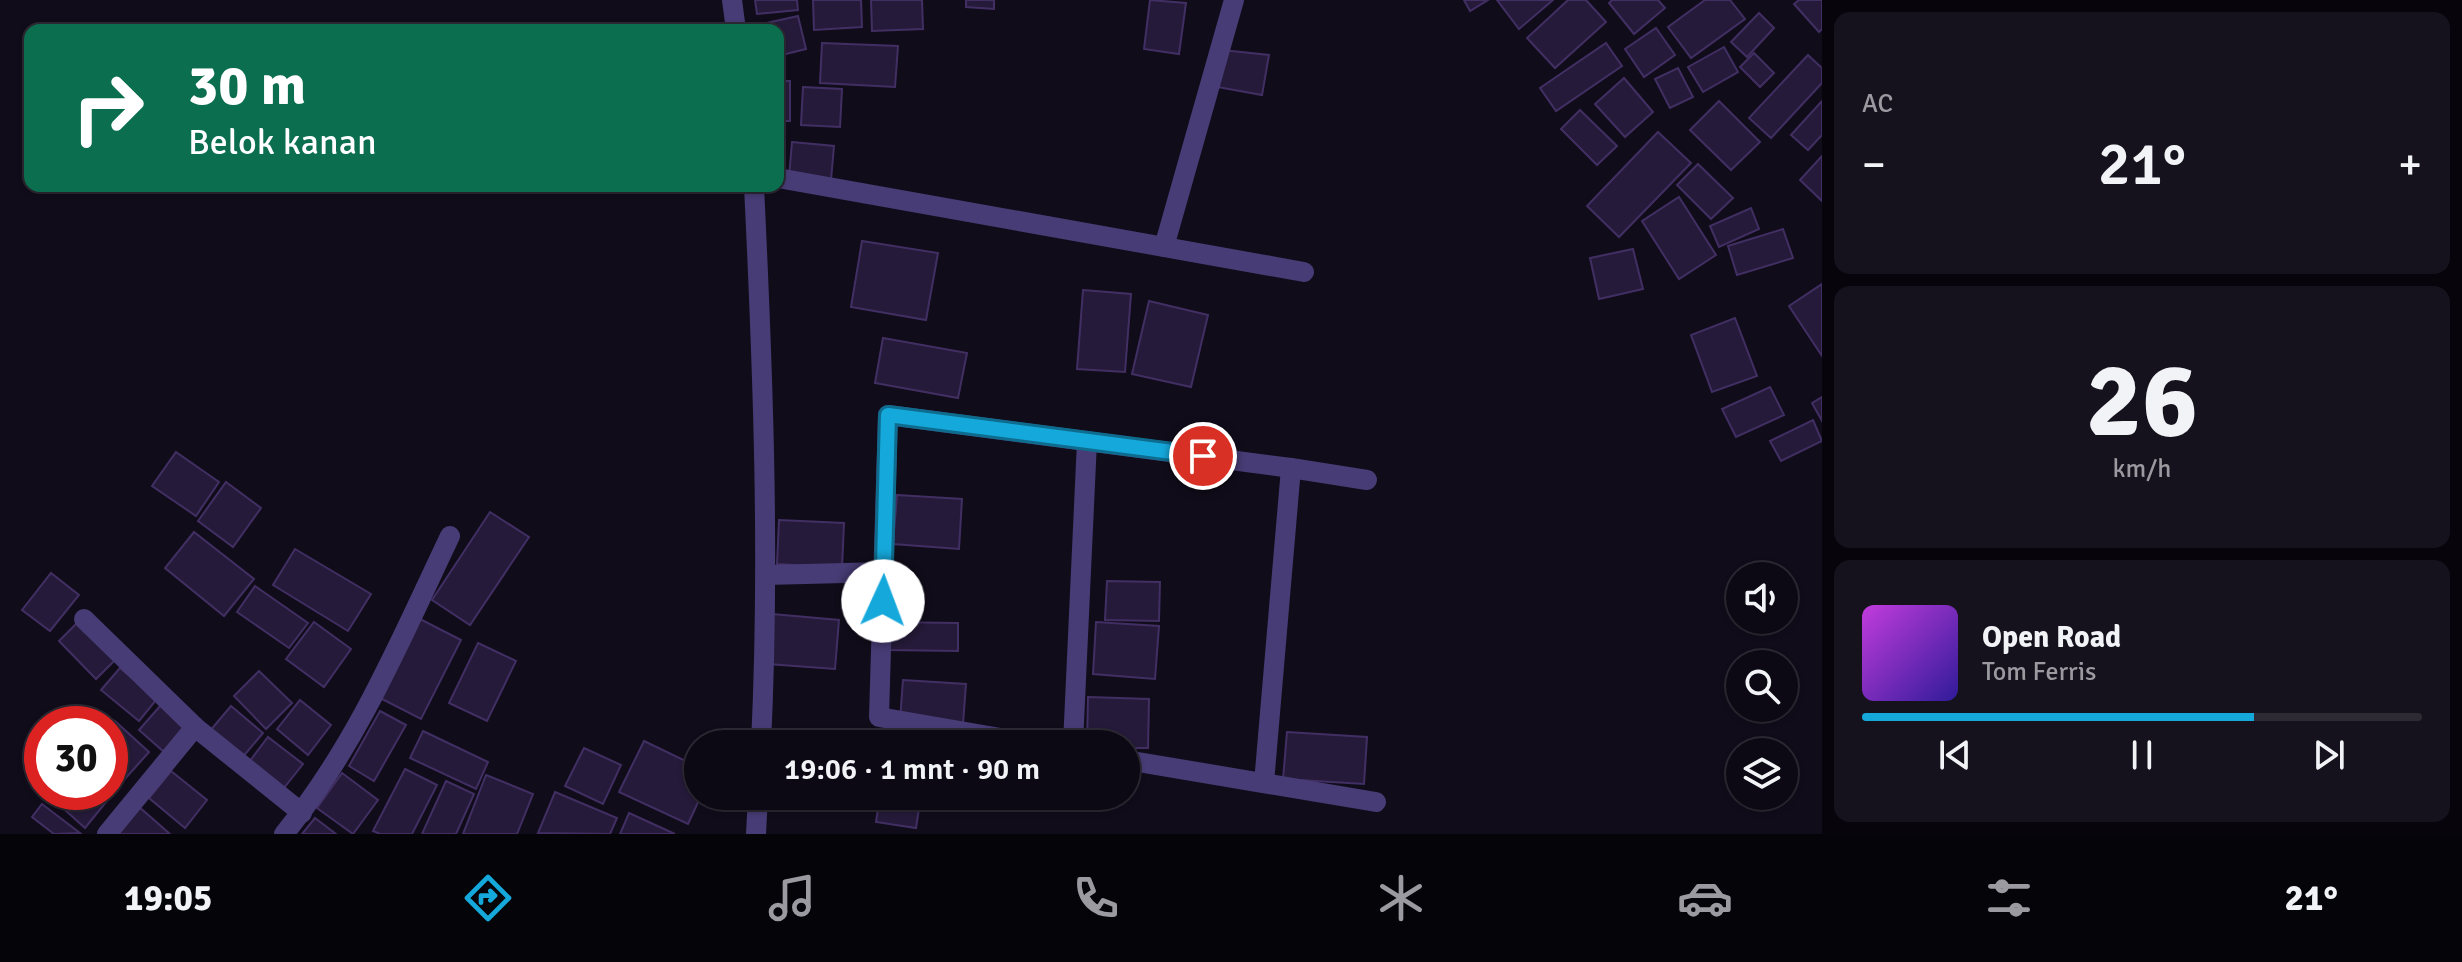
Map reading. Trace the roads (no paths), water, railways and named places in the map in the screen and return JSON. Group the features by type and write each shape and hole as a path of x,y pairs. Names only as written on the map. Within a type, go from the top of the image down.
{"street":[{"path":"732,0 735,24"},
{"path":"1164,247 1234,0"},
{"path":"784,179 1304,272"},
{"path":"754,192 766,575 761,730"},
{"path":"954,730 879,717 888,415 1367,480"},
{"path":"1074,730 1087,441"},
{"path":"1264,783 1291,468"},
{"path":"284,834 316,795 362,720 450,536"},
{"path":"766,575 884,572"},
{"path":"84,619 195,727 302,813"},
{"path":"107,834 195,727"},
{"path":"1140,762 1376,802"},
{"path":"756,834 757,810"}]}
